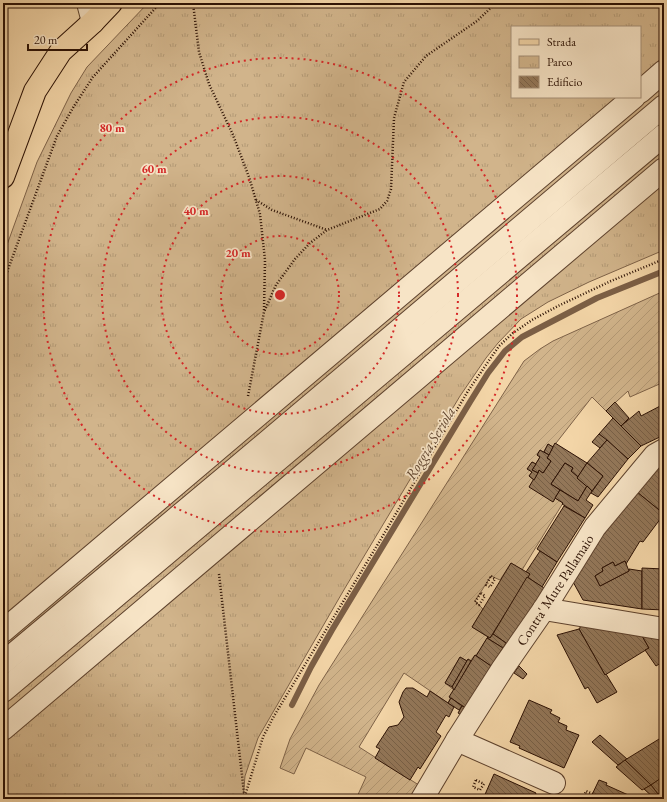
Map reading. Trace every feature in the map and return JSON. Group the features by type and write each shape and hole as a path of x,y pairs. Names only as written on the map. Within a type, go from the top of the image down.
{"main road":[{"path":"3,177 35,91 61,51 91,13 111,3"}],"street":[{"path":"641,91 664,71"},
{"path":"3,631 633,98"},
{"path":"3,663 664,106"},
{"path":"3,691 664,135"},
{"path":"3,728 664,169"},
{"name":"Contra' Mure Pallamaio","path":"422,799 457,740 503,668 544,609 596,527 655,455 664,450"},
{"path":"544,609 664,629"},
{"path":"457,740 554,783"}],"path":[{"path":"3,283 57,136 93,77 160,3"},
{"path":"193,3 199,52 209,84 233,134 249,177 260,214 265,260 264,312 248,400"},
{"path":"264,312 276,285 295,259 310,243 328,230 380,209 387,201 391,189 391,146 394,118 404,82 426,56 477,21 496,3"},
{"path":"256,200 272,210 328,230"},
{"path":"244,797 263,737 274,716 382,539 468,391 500,346 532,320 558,306 611,281 664,259"},
{"path":"219,571 244,797"},
{"path":"476,780 484,784 480,790 473,787 476,780"},
{"path":"583,799 586,791 593,794 590,799"}],"green space":[{"path":"148,3 664,3 664,250 589,282 548,302 521,319 486,358 460,396 345,588 258,738 245,776 243,799 13,799 3,794 3,256 37,162 71,93 87,67"},
{"path":"664,291 664,382 630,397 628,391 606,411 592,397 553,447 548,444 543,453 540,451 537,455 540,457 536,464 532,462 528,469 532,472 529,476 553,502 555,498 563,503 522,570 511,563 500,580 491,576 475,601 483,609 472,627 488,637 471,661 468,659 467,661 460,657 445,683 454,690 448,703 404,673 359,747 425,789 420,799 356,799 366,777 306,748 294,774 280,768 290,739 319,685 524,361 553,341"}],"building":[{"path":"615,402 629,418 621,426 606,411"},
{"path":"664,404 664,435 641,446 621,426 639,411 641,416"},
{"path":"613,418 641,446 628,459 599,434"},
{"path":"599,434 607,440 600,448 592,442"},
{"path":"607,440 628,459 598,497 591,493 603,476 587,463"},
{"path":"555,443 587,463 578,477 571,471 573,468 565,463 551,484 560,490 553,502 529,487 539,470 543,473 551,461 547,458"},
{"path":"548,444 553,447 549,455 544,452"},
{"path":"540,450 549,455 547,458 551,461 543,473 539,470 538,473 532,470 540,457 537,455"},
{"path":"664,459 664,514 632,488"},
{"path":"532,462 536,464 532,470 538,473 534,480 529,476 532,472 527,469"},
{"path":"565,463 573,468 571,471 587,486 578,501 551,484"},
{"path":"587,463 603,476 592,491 577,478"},
{"path":"587,486 592,491 586,500 593,505 585,518 555,498 560,490 578,501"},
{"path":"632,488 664,514 643,542 640,541 626,564 625,561 615,566 613,562 602,568 603,571 595,576 600,586 629,571 629,569 642,571 642,609 583,600 572,580"},
{"path":"564,506 585,518 557,562 537,549"},
{"path":"540,551 557,562 542,587 527,577 530,574 526,572"},
{"path":"625,561 629,571 600,586 595,576 603,571 602,568 613,562 615,566"},
{"path":"511,563 530,574 490,638 472,627"},
{"path":"642,568 664,569 664,610 642,609"},
{"path":"527,577 544,588 509,645 493,634"},
{"path":"581,626 641,634 649,648 605,675 579,629"},
{"path":"579,629 605,675 606,674 617,692 597,703 588,687 585,689 557,635"},
{"path":"493,634 506,643 503,648 487,638 490,638"},
{"path":"641,634 664,636 664,661 656,666 645,650 649,648"},
{"path":"487,638 503,648 491,666 476,656"},
{"path":"475,655 491,666 466,708 449,697"},
{"path":"460,657 467,661 452,687 445,683"},
{"path":"468,659 471,661 454,690 452,687"},
{"path":"519,666 527,674 523,679 514,673"},
{"path":"406,688 413,688 427,697 430,691 454,707 449,717 446,715 436,732 441,736 420,769 418,767 410,780 375,758 380,749 376,747 389,727 398,725 404,717 399,702"},
{"path":"451,698 462,706 459,710 448,703"},
{"path":"529,700 552,710 550,713 560,718 558,722 567,726 566,730 579,735 564,768 519,748 520,746 510,742"},
{"path":"462,706 466,708 462,715 458,713"},
{"path":"600,735 627,759 618,765 592,742"},
{"path":"664,736 664,776 651,785 625,760"},
{"path":"625,760 651,785 642,790 616,767"},
{"path":"494,774 536,793 534,799 483,799"},
{"path":"664,776 664,789 658,794 651,785"},
{"path":"599,780 607,783 606,785 635,798 590,799"},
{"path":"651,785 661,798 660,799 655,799 644,789"},
{"path":"664,789 664,799 662,799 658,794"}],"waterway":[{"name":"Roggia Seriola","path":"292,705 332,630 470,402 488,373 505,351 522,337 597,298 664,271"}]}
